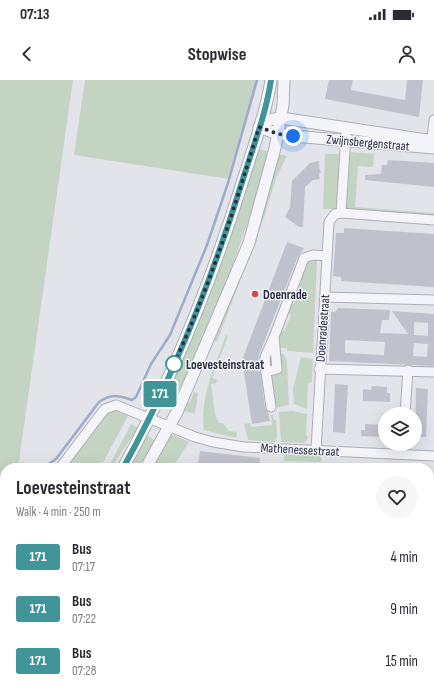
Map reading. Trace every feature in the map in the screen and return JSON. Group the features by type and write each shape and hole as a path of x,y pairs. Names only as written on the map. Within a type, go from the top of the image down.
{"street":[{"path":"125,463 148,418 201,300 233,212 260,124 271,80"},
{"path":"149,463 169,426 207,344 249,243 278,134 281,118 284,80"},
{"path":"260,124 281,118"},
{"name":"Zwijnsbergenstraat","path":"281,118 433,144"},
{"path":"433,144 434,120"},
{"path":"260,124 278,134"},
{"path":"346,128 341,213 434,220"},
{"name":"Zwijnsbergenstraat","path":"278,134 345,140 433,144"},
{"name":"Doenradestraat","path":"316,450 319,369 329,222 335,214 341,213"},
{"path":"271,407 266,372 277,369 274,337 304,258 313,255 327,256"},
{"path":"325,297 434,300"},
{"path":"319,369 408,370 434,372"},
{"path":"405,407 408,370"},
{"name":"Mathenessestraat","path":"64,463 105,409 116,405 214,442 244,447 434,456"}],"green space":[{"path":"0,80 73,80 19,463 0,463"},
{"path":"85,80 256,80 229,179 74,155"},
{"path":"259,149 269,152 260,185 227,281 201,345 173,407 161,401 205,302 229,242 250,172"},
{"path":"350,152 374,154 373,167 358,166 355,207 434,213 434,217 346,211"},
{"path":"277,154 287,156 276,178 265,215 217,342 213,340"},
{"path":"325,154 339,154 337,209 323,209"},
{"path":"305,260 317,260 313,353 287,351 287,348 280,348 279,330 284,331 291,315 286,312 289,302 294,304 300,287 296,284"},
{"path":"226,335 228,336 212,378 217,380 216,383 211,384 215,414 219,423 223,423 229,431 237,432 236,438 204,430 203,418 206,394"},
{"path":"280,354 284,354 287,362 289,405 275,408 267,374"},
{"path":"301,357 313,359 312,382 308,384 307,409 294,404 293,389"},
{"path":"194,392 198,393 195,414 181,410 182,407 190,402"},
{"path":"112,411 119,411 129,414 103,463 68,463 106,414"},
{"path":"292,411 307,414 306,434 308,438 304,443 281,442 279,412"},
{"path":"271,415 273,415 274,420 276,420 277,437 275,442 248,440 244,424 250,423 251,427 272,425"},
{"path":"131,424 138,428 114,463 111,463"},
{"path":"145,434 156,441 146,460 140,463 133,463"},
{"path":"174,435 189,442 175,463 154,463 169,437"},
{"path":"284,454 322,455 321,462 284,461"}],"building":[{"path":"329,80 353,80 351,90 405,100 407,80 423,80 419,117 325,99"},
{"path":"388,160 434,163 434,187 365,180 365,175 381,174 382,165 387,165"},
{"path":"319,161 319,168 321,172 319,174 320,179 313,180 305,187 303,227 299,227 285,217 290,207 292,181 310,163"},
{"path":"344,228 434,234 434,287 341,281 341,277 333,276 336,233 344,233"},
{"path":"287,242 304,248 298,256 259,355 257,369 260,368 265,408 268,412 270,421 252,424 242,360"},
{"path":"338,308 390,310 389,320 382,320 380,333 408,334 392,311 434,314 434,366 329,361 331,312 335,312","holes":["414,322 428,323 428,336 414,335","345,340 385,342 384,355 345,353","414,343 428,344 427,357 413,356"]},
{"path":"335,384 348,385 345,433 333,432"},
{"path":"372,386 387,387 387,393 390,393 390,402 363,401 363,389 371,390"},
{"path":"416,388 428,389 426,437 422,437 422,407 416,407"},
{"path":"365,424 378,425 378,437 361,436 361,430 365,430"},
{"path":"200,451 260,458 260,463 198,463"}],"waterway":[{"path":"50,463 56,459 99,402 112,396 132,400 136,397 151,364 170,335 207,245 228,183 257,80"}],"bus line":[{"name":"171","path":"126,463 184,343 201,300 233,212 267,103 271,80"}],"place":[{"name":"Doenrade","path":"255,294"},
{"name":"Loevesteinstraat","path":"174,364"}],"route":[{"path":"174,364 171,370 184,343 201,300 233,212 259,127 278,134 293,136"}]}
